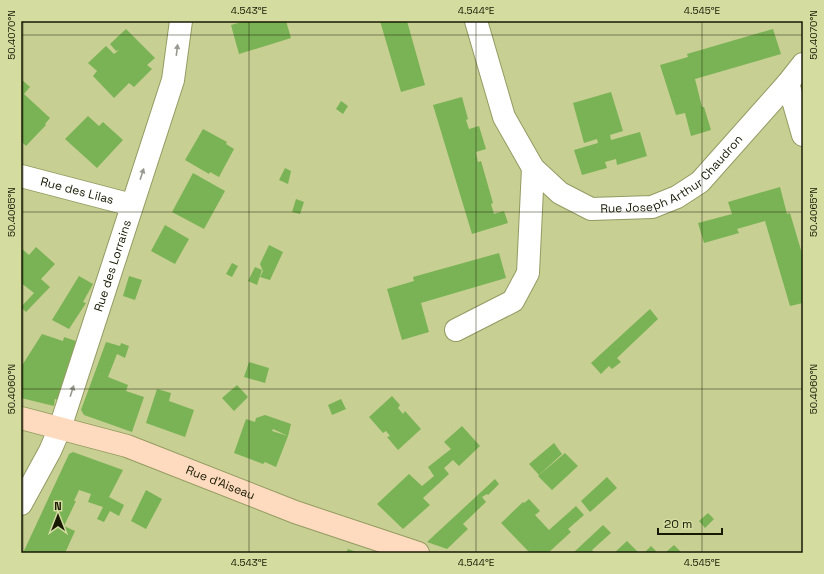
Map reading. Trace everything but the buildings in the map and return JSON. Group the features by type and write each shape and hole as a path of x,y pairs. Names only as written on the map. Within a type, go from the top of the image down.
{"street":[{"name":"Rue des Lorrains","path":"21,504 50,451 60,428 173,80 181,21"},
{"name":"Rue Joseph Arthur Chaudron","path":"476,21 504,117 533,168 560,193 591,209 652,207 677,197 700,182 788,84 803,64"},
{"path":"788,84 803,135"},
{"path":"456,330 513,301 528,273 533,168"},
{"name":"Rue des Lilas","path":"21,176 132,205"},
{"name":"Rue d'Aiseau","path":"21,418 127,446 295,512 418,553"}]}
